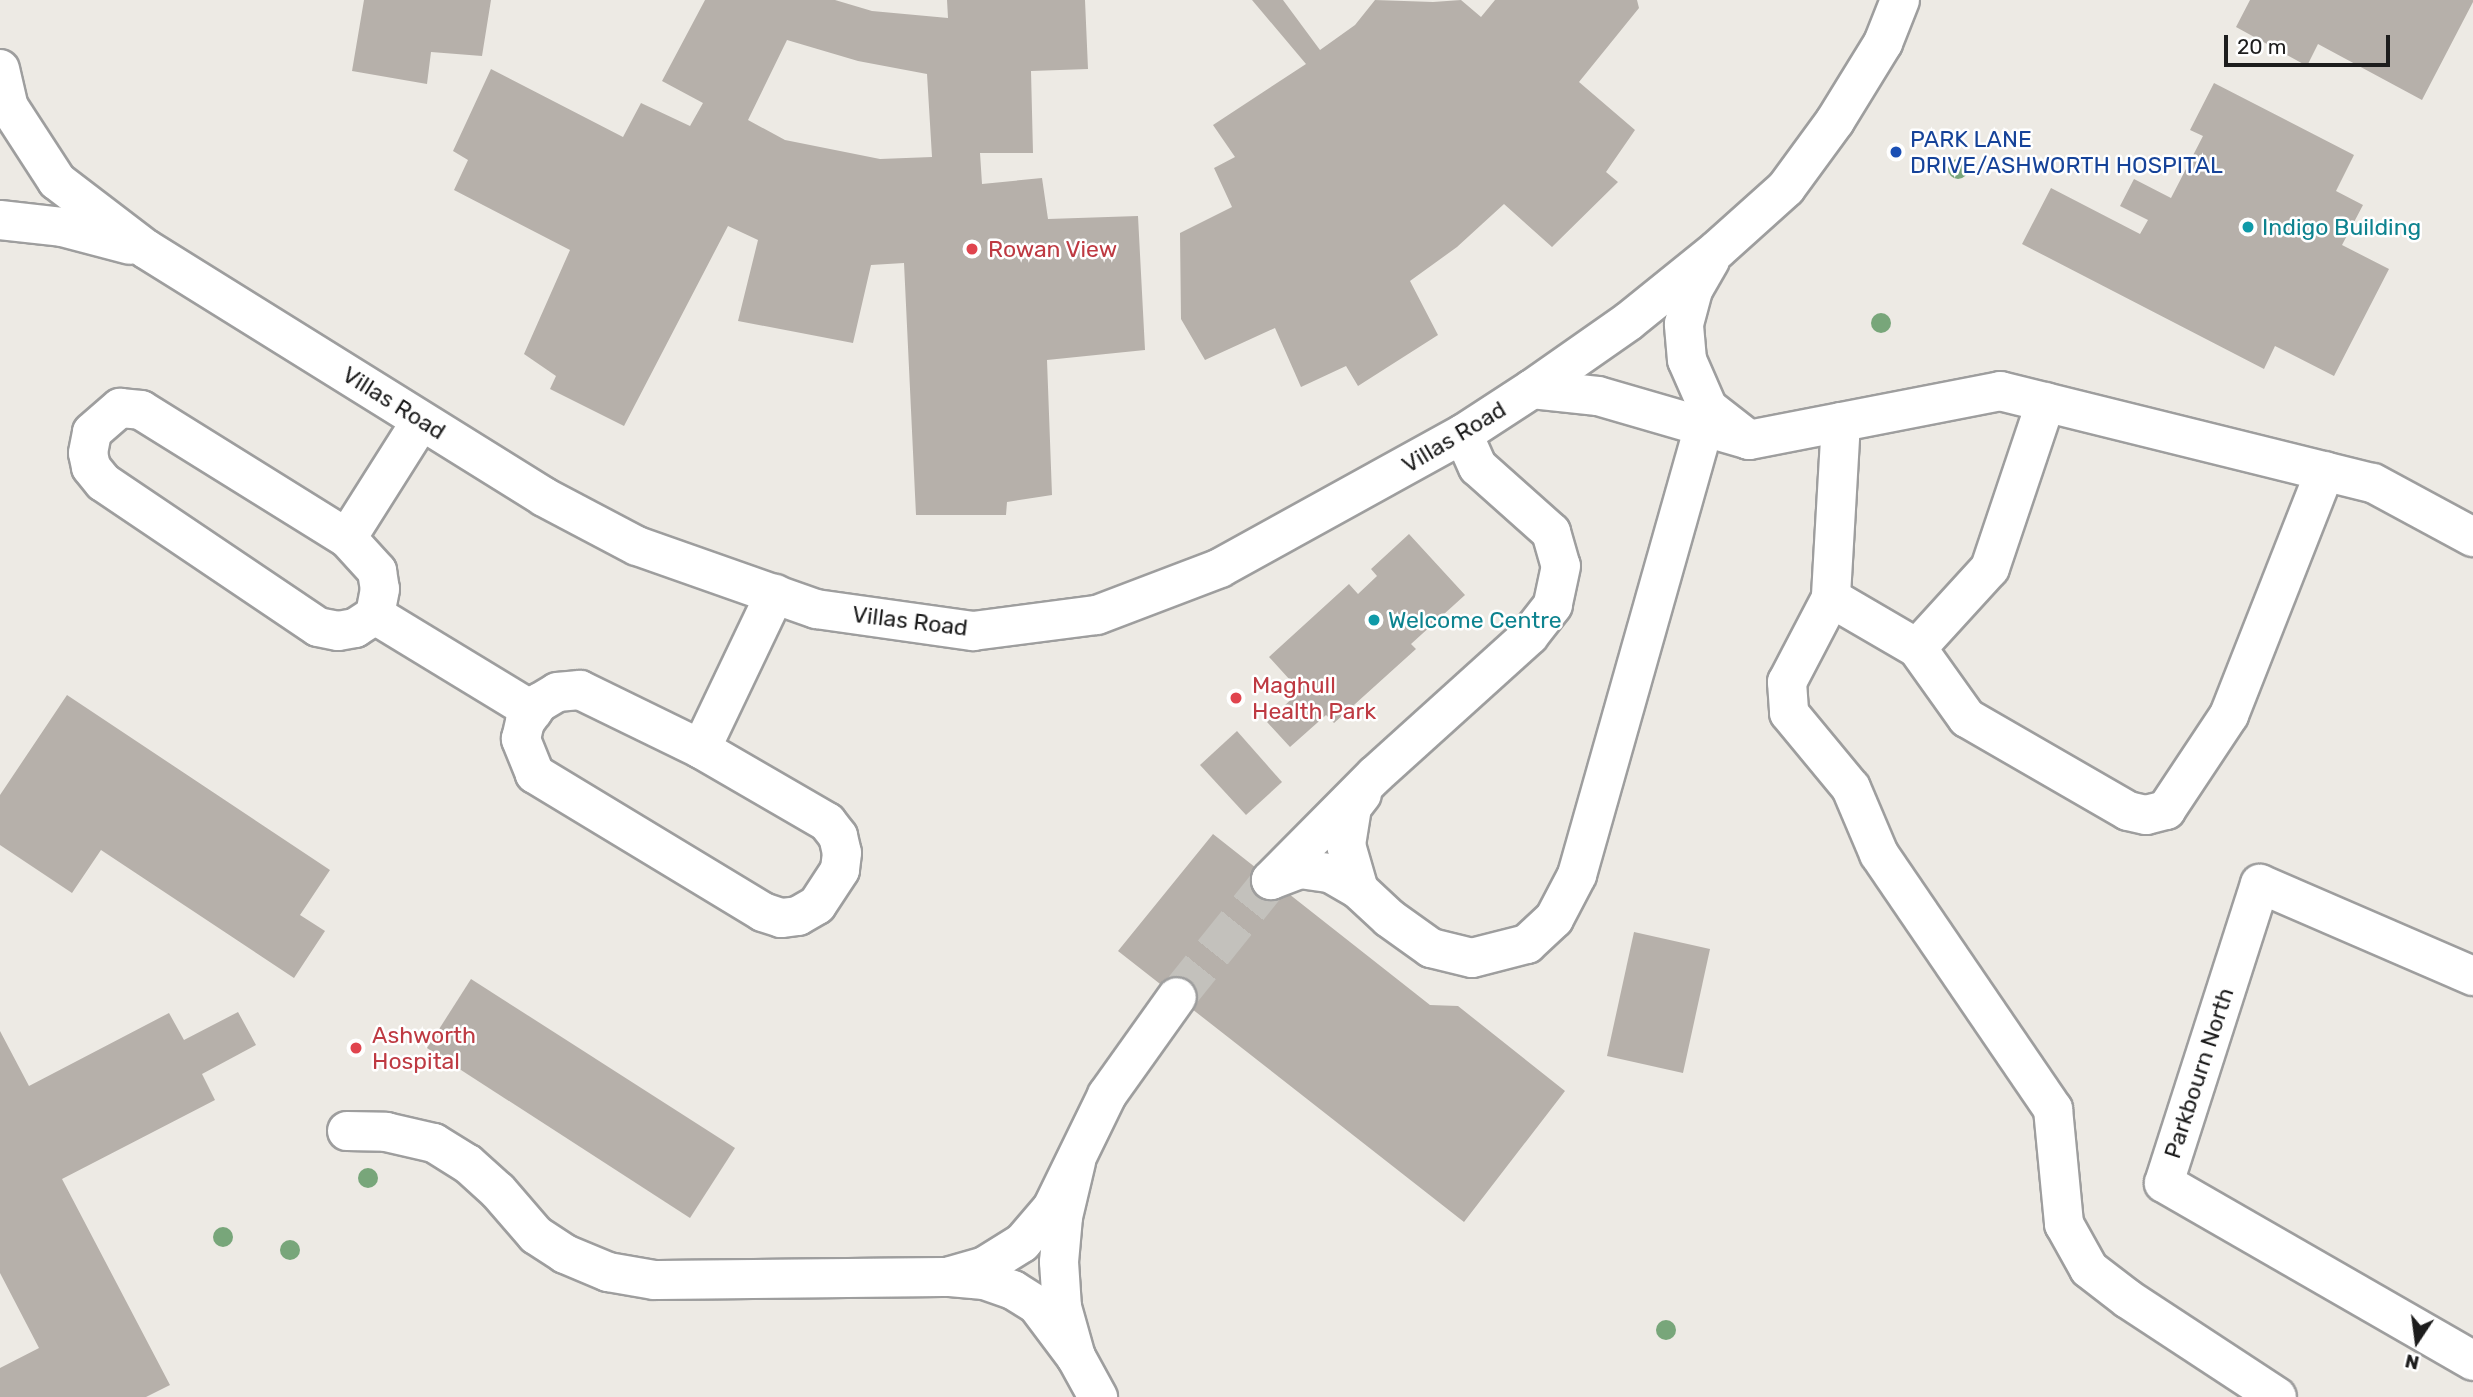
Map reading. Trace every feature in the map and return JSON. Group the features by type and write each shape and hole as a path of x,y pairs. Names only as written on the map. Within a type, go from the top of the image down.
{"street":[{"name":"Villas Road","path":"0,69 9,107 57,181 146,248 544,497 637,546 816,608 973,631 1097,615 1220,568 1463,434 1532,389 1629,321 1717,250 1786,188 1835,121 1883,43 1900,0"},
{"path":"0,220 62,227 146,248"},
{"path":"1717,250 1693,289 1684,324 1686,360 1708,408 1749,440"},
{"path":"1532,389 1598,396 1749,440 2000,391 2373,483 2473,537"},
{"path":"1917,648 1990,568 2046,402"},
{"path":"120,408 141,410 347,538 377,571 380,589 375,615 355,628 338,631 318,627 103,482 91,467 88,453 92,432 120,408"},
{"path":"347,538 421,421"},
{"path":"1841,422 1831,598 1787,682 1789,713 1851,788 1879,854 2053,1109 2064,1224 2089,1269 2128,1299 2277,1397"},
{"path":"1463,434 1478,467 1551,532 1562,566 1552,605 1529,636 1375,775 1271,880 1300,869 1330,873 1359,890 1389,918 1431,948 1472,958 1527,944 1554,919 1577,875 1704,427"},
{"path":"1831,598 1917,648 1968,718 2128,811 2146,815 2166,810 2229,715 2325,471"},
{"path":"701,749 775,594"},
{"path":"375,615 533,711"},
{"path":"580,690 701,749 827,822 838,836 842,853 840,870 817,905 798,916 781,918 763,912 535,774 521,739 525,722 539,703 557,692 580,690"},
{"path":"1359,890 1346,845 1352,807 1375,775"},
{"name":"Parkbourn North","path":"2473,976 2260,884 2164,1183 2473,1361"},
{"path":"947,1277 985,1266 1022,1243 1052,1208 1107,1095 1177,997"},
{"path":"347,1131 386,1132 434,1143 468,1164 498,1191 536,1236 565,1254 608,1272 654,1280 947,1277 984,1280 1013,1290 1037,1306 1076,1357 1098,1397"},
{"path":"1076,1162 1063,1217 1059,1262 1062,1307 1076,1357"}],"building":[{"path":"364,0 491,0 482,56 431,52 427,84 352,71"},
{"path":"705,0 835,0 872,11 948,18 947,0 1085,0 1088,69 1031,71 1033,153 980,153 982,184 1042,178 1048,219 1138,216 1145,350 1047,360 1052,495 1007,502 1006,515 916,515 904,263 871,265 853,343 738,321 758,240 728,226 624,426 550,389 556,376 524,354 570,250 454,190 468,160 453,151 491,69 623,137 641,103 690,126 703,103 662,81","holes":["787,40 858,61 927,74 932,157 880,159 785,140 748,120"]},
{"path":"1252,0 1283,0 1320,50 1355,25 1375,0 1461,0 1481,17 1495,0 1637,0 1639,8 1579,82 1635,130 1606,172 1618,182 1552,247 1504,204 1457,247 1410,281 1438,335 1358,386 1346,366 1301,387 1275,328 1205,360 1181,319 1180,233 1232,207 1214,168 1235,157 1213,125 1306,64"},
{"path":"2250,0 2473,2 2422,100 2318,44 2307,66 2236,27"},
{"name":"Indigo Building","path":"2214,83 2354,155 2336,191 2363,205 2342,245 2389,269 2334,376 2275,346 2264,369 2022,244 2051,188 2140,234 2148,220 2120,206 2134,179 2171,198 2203,136 2190,130"},
{"name":"Welcome Centre","path":"1409,534 1465,595 1411,644 1416,649 1334,723 1326,715 1290,747 1267,722 1300,691 1269,657 1349,584 1358,594 1377,576 1371,569"},
{"path":"67,695 330,870 300,915 325,931 294,978 101,850 72,893 0,845 0,795"},
{"path":"1237,731 1282,782 1246,815 1200,765"},
{"path":"1213,834 1430,1005 1458,1006 1565,1091 1464,1222 1118,951"},
{"path":"1634,932 1710,949 1683,1073 1607,1056"},
{"path":"471,979 735,1148 690,1218 427,1048"},
{"path":"238,1012 256,1045 202,1074 215,1100 62,1179 170,1385 146,1397 0,1397 0,1368 39,1348 0,1273 0,1031 29,1086 169,1013 184,1040"}],"tunnel":[{"path":"1177,997 1271,880"}],"place":[{"name":"PARK LANE DRIVE/ASHWORTH HOSPITAL","path":"1896,152"},
{"name":"Indigo Building","path":"2248,227"},
{"name":"Rowan View","path":"972,249"},
{"name":"Welcome Centre","path":"1374,620"},
{"name":"Maghull Health Park","path":"1236,698"},
{"name":"Ashworth Hospital","path":"356,1048"}]}
